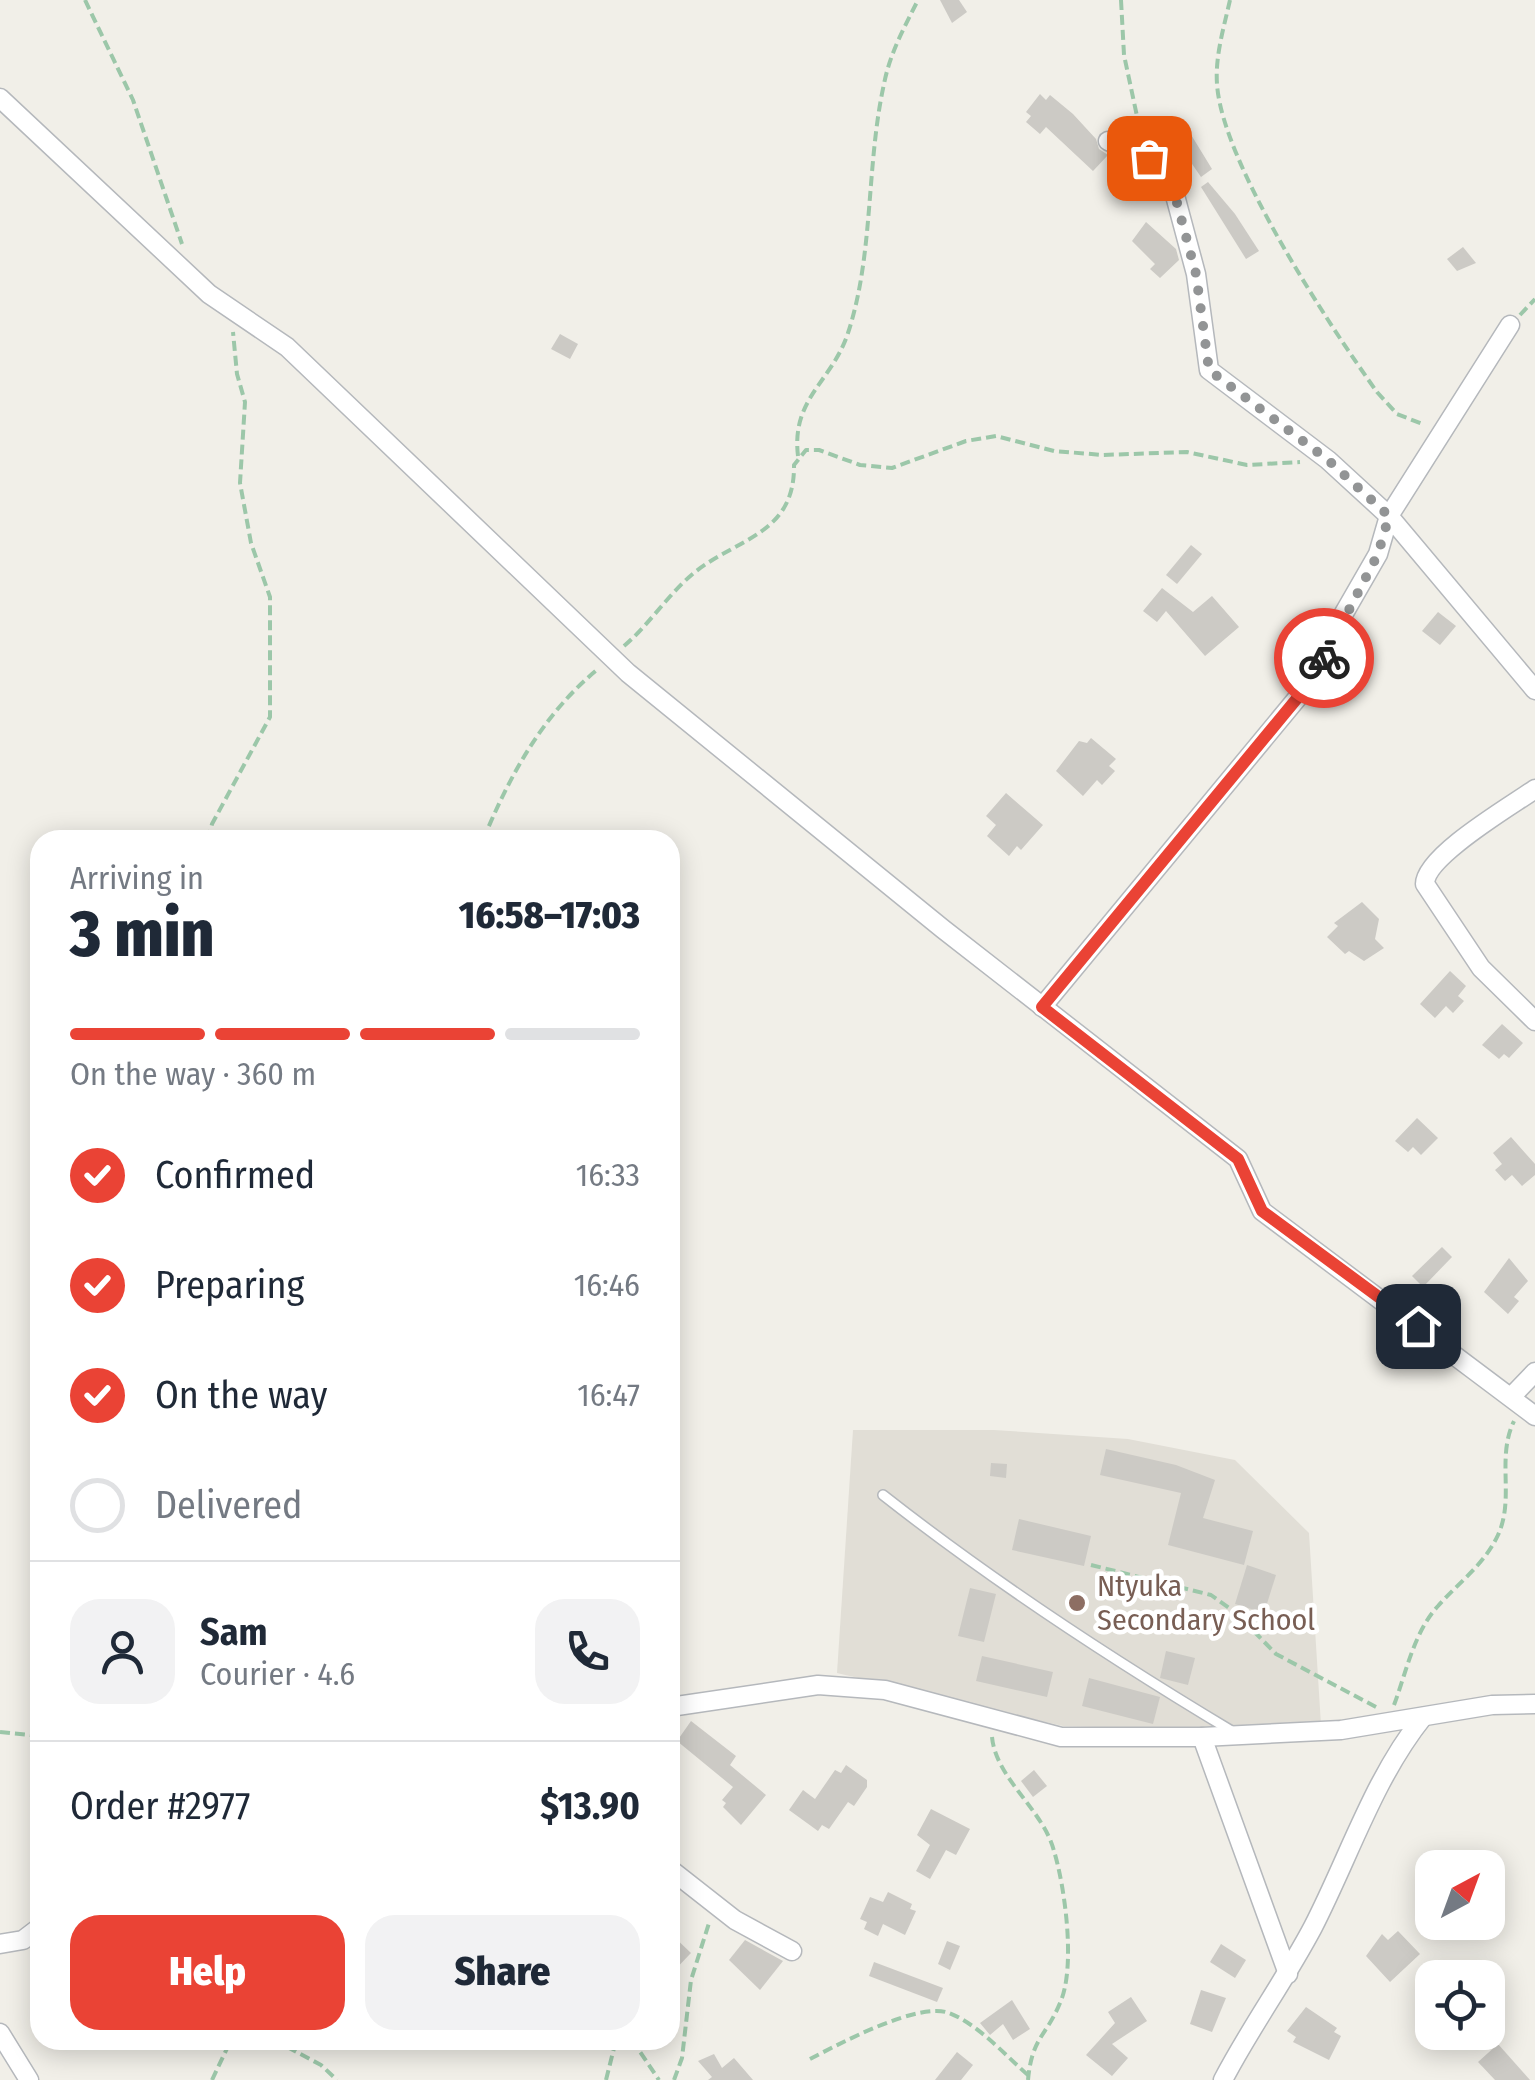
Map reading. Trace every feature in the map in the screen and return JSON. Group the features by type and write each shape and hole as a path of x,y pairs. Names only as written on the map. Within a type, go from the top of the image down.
{"street":[{"path":"0,98 209,294 287,347 612,656 1042,1007 1238,1159 1262,1211 1524,1405 1535,1372"},
{"path":"1108,141 1149,158 1173,188 1196,274 1209,370 1328,460 1389,516 1535,690"},
{"path":"1042,1007 1318,673 1336,628 1378,554 1389,516 1510,325"},
{"path":"1535,788 1438,858 1425,874 1425,884 1481,968 1535,1021"},
{"path":"680,1706 818,1685 885,1690 1061,1738 1202,1738 1341,1730 1535,1704"},
{"path":"1223,2080 1288,1974 1364,1824 1382,1779 1423,1717"},
{"path":"1202,1738 1288,1974"},
{"path":"680,1877 714,1906 792,1951"},
{"path":"0,1944 30,1935"},
{"path":"0,2033 29,2080"}],"lane":[{"path":"883,1495 965,1559 1076,1635 1237,1735"}],"path":[{"path":"85,0 133,100 186,250"},
{"path":"488,830 526,757 530,741 574,688 612,656 694,573 765,528 793,493 798,456 796,433 802,408 848,336 884,85 897,38 918,0"},
{"path":"1121,0 1132,107 1149,158"},
{"path":"1230,0 1217,86 1223,115 1252,190 1377,392 1398,414 1417,424 1444,429"},
{"path":"210,830 270,717 270,597 251,543 240,483 246,402 237,374 231,322"},
{"path":"798,456 819,450 860,465 892,468 988,436 1054,451 1103,455 1187,452 1248,465 1328,460"},
{"path":"1091,1565 1210,1595 1236,1613 1276,1654 1390,1716 1422,1629 1437,1606 1481,1563 1497,1538 1506,1514 1504,1468 1508,1434 1524,1405"},
{"path":"994,1722 994,1752 1044,1826 1063,1887 1065,1986 1061,2002 1035,2041 1029,2078"},
{"path":"0,1732 30,1735"},
{"path":"674,2080 682,2058 691,1980 714,1906"},
{"path":"810,2059 860,2034 934,2011 949,2012 1029,2078"},
{"path":"212,2080 227,2050"},
{"path":"293,2050 321,2065 336,2080"},
{"path":"606,2080 614,2050"},
{"path":"639,2050 659,2080"}],"shaded area":[{"name":"Ntyuka Secondary School","path":"853,1430 994,1430 1128,1439 1235,1460 1309,1533 1321,1725 1190,1730 1063,1726 837,1673"}],"building":[{"path":"940,0 959,0 967,12 952,23"},
{"path":"1040,94 1046,100 1050,95 1073,114 1108,155 1093,171 1046,127 1040,134 1026,122 1031,116 1026,112"},
{"path":"1190,133 1212,169 1201,177 1190,161 1186,164 1173,149"},
{"path":"1208,182 1259,251 1246,259 1201,187"},
{"path":"1146,222 1176,249 1179,260 1160,278 1150,269 1155,264 1132,241"},
{"path":"1463,247 1476,263 1457,271 1447,259"},
{"path":"560,334 578,344 570,359 551,349"},
{"path":"1191,545 1202,554 1177,584 1166,575"},
{"path":"1162,588 1193,612 1212,596 1239,627 1205,656 1166,611 1157,622 1143,611"},
{"path":"1438,612 1456,626 1440,645 1422,631"},
{"path":"1091,738 1116,759 1109,766 1115,771 1102,785 1097,780 1083,796 1056,771 1079,741 1087,743"},
{"path":"1006,793 1043,825 1021,850 1017,846 1009,856 987,836 996,825 986,816"},
{"path":"1362,902 1379,919 1375,939 1384,948 1364,961 1349,951 1345,954 1327,937 1338,926 1334,923"},
{"path":"1450,971 1466,986 1458,996 1464,1001 1453,1013 1446,1006 1435,1018 1420,1004"},
{"path":"1502,1024 1523,1043 1509,1058 1504,1054 1499,1059 1482,1045"},
{"path":"1417,1118 1438,1138 1421,1155 1413,1147 1408,1152 1395,1141"},
{"path":"1511,1137 1535,1164 1535,1175 1522,1186 1512,1175 1505,1181 1495,1170 1502,1164 1493,1153"},
{"path":"1442,1247 1452,1257 1423,1287 1412,1276"},
{"path":"1509,1258 1528,1281 1514,1297 1519,1301 1508,1314 1484,1292"},
{"path":"1106,1449 1176,1465 1215,1480 1203,1518 1253,1531 1244,1565 1168,1545 1181,1493 1100,1475"},
{"path":"991,1463 1007,1464 1006,1478 990,1476"},
{"path":"1019,1519 1091,1536 1084,1566 1012,1550"},
{"path":"1247,1565 1276,1575 1264,1613 1235,1604"},
{"path":"970,1588 996,1594 984,1642 958,1636"},
{"path":"1166,1651 1195,1658 1188,1685 1160,1678"},
{"path":"982,1656 1053,1672 1047,1697 976,1681"},
{"path":"1089,1678 1160,1697 1153,1724 1082,1706"},
{"path":"691,1721 736,1756 730,1765 766,1795 741,1825 723,1807 726,1803 722,1800 733,1787 680,1743"},
{"path":"846,1765 867,1780 867,1787 854,1806 848,1802 829,1829 822,1825 818,1831 789,1810 803,1790 815,1799 835,1770 841,1773"},
{"path":"1034,1770 1047,1786 1033,1797 1021,1781"},
{"path":"931,1809 970,1829 956,1855 946,1850 930,1879 916,1871 930,1845 917,1835"},
{"path":"888,1892 912,1904 910,1909 916,1911 905,1935 883,1924 878,1936 864,1929 867,1922 860,1919 870,1897 883,1902"},
{"path":"1398,1931 1420,1954 1390,1982 1366,1956 1382,1934 1388,1940"},
{"path":"745,1940 783,1961 760,1990 729,1960"},
{"path":"947,1941 960,1946 950,1970 938,1964"},
{"path":"680,1943 691,1953 680,1965"},
{"path":"1221,1944 1246,1960 1235,1978 1210,1962"},
{"path":"874,1962 943,1988 937,2002 869,1976"},
{"path":"1201,1990 1226,1998 1212,2032 1190,2024"},
{"path":"1131,1997 1147,2021 1112,2044 1128,2058 1112,2076 1086,2055 1115,2023 1108,2012"},
{"path":"1012,2000 1030,2029 1013,2040 1003,2024 990,2035 980,2023"},
{"path":"1306,2007 1337,2028 1334,2032 1341,2036 1329,2060 1293,2042 1296,2037 1287,2031"},
{"path":"1491,2050 1503,2050 1530,2080 1495,2080 1478,2062"},
{"path":"957,2052 973,2065 961,2080 935,2080"},
{"path":"714,2054 722,2068 734,2058 753,2080 708,2080 712,2077 698,2061"}],"way so far":[{"path":"1149,158 1173,188 1196,274 1209,370 1328,460 1389,516 1378,554 1336,628 1324,658"}],"place":[{"name":"Ntyuka Secondary School","path":"1077,1603"}],"route":[{"path":"1324,658 1318,673 1042,1007 1238,1159 1262,1211 1418,1326"}]}
